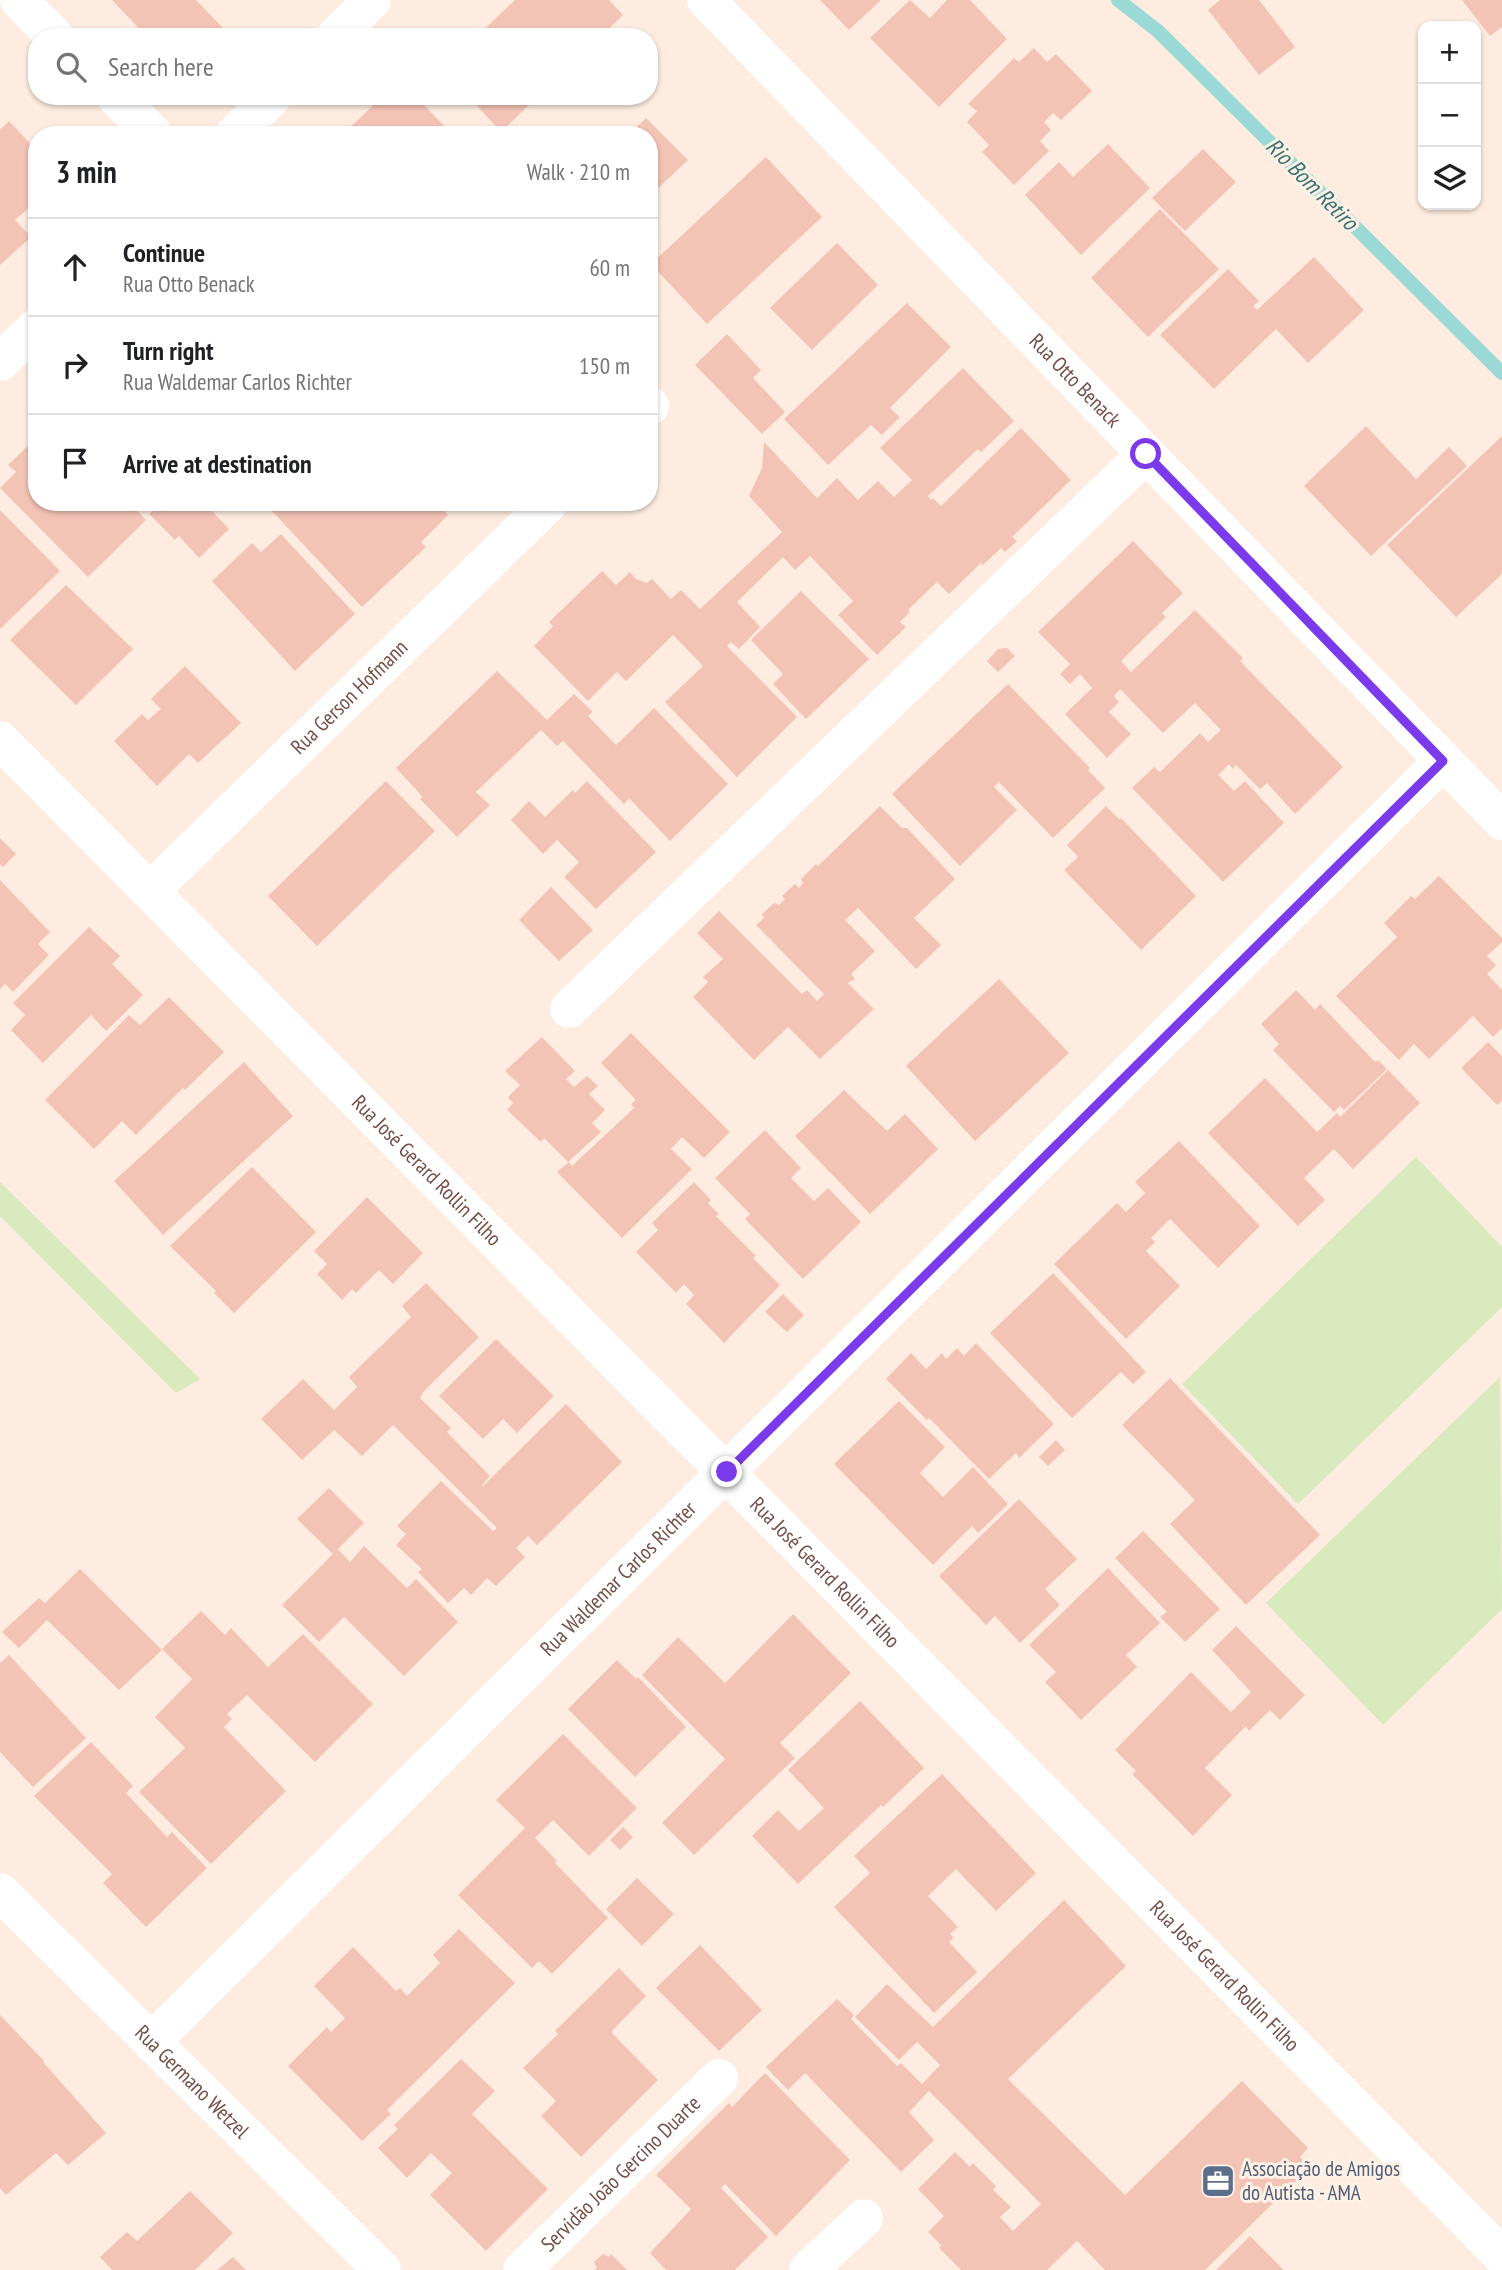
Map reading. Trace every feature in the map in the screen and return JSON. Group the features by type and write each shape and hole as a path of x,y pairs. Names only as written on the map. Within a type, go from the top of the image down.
{"street":[{"path":"19,0 46,28"},
{"path":"344,28 372,0"},
{"name":"Rua Otto Benack","path":"706,0 1502,821"},
{"path":"124,105 145,126"},
{"path":"243,126 264,105"},
{"path":"0,362 28,336"},
{"path":"569,1009 1146,454"},
{"name":"Rua Gerson Hofmann","path":"150,891 541,511"},
{"name":"Rua José Gerard Rollin Filho","path":"0,740 1502,2256"},
{"name":"Rua Waldemar Carlos Richter","path":"151,2042 1443,761"},
{"name":"Rua Germano Wetzel","path":"0,1892 382,2270"},
{"name":"Servidão João Gercino Duarte","path":"522,2270 719,2078"},
{"path":"808,2270 864,2218"}],"green space":[{"path":"1416,1157 1502,1247 1502,1307 1298,1504 1182,1384"},
{"path":"0,1182 200,1379 176,1393 0,1216"},
{"path":"1500,1377 1502,1609 1383,1725 1266,1603"}],"building":[{"path":"112,0 196,0 223,28 138,28"},
{"path":"515,0 609,0 623,15 609,28 485,28"},
{"path":"820,0 881,0 849,30"},
{"path":"910,0 930,18 947,0 970,0 1007,39 939,107 870,38"},
{"path":"1220,0 1259,0 1295,47 1259,75 1208,10"},
{"path":"1462,0 1502,0 1502,27 1490,36 1481,21"},
{"path":"1034,48 1047,62 1056,54 1092,91 1061,120 1053,113 1044,122 1051,130 1040,141 1049,151 1014,185 982,152 989,145 967,122 977,111 968,104 1014,58 1019,62"},
{"path":"374,105 424,105 444,126 351,126"},
{"path":"476,105 529,105 507,126 496,126"},
{"path":"646,118 654,126 638,126"},
{"path":"9,121 28,141 28,209 15,220 28,234 28,240 0,265 0,130"},
{"path":"658,130 688,160 658,188"},
{"path":"1108,144 1150,188 1081,255 1025,195 1059,162 1073,177"},
{"path":"1203,149 1236,182 1185,231 1152,198"},
{"path":"766,157 822,217 707,324 658,272 658,257"},
{"path":"1160,209 1219,269 1148,337 1091,278"},
{"path":"837,243 878,285 812,350 770,308"},
{"path":"1314,257 1364,310 1308,363 1276,329 1214,389 1160,335 1228,269 1259,301 1253,306 1257,310"},
{"path":"907,303 951,347 890,408 900,417 882,435 871,425 828,465 784,419"},
{"path":"727,334 761,370 753,378 785,412 762,434 695,365"},
{"path":"963,368 1014,421 981,452 978,449 928,496 931,500 933,498 941,506 1021,428 1071,480 1012,537 1017,541 1005,552 1001,548 983,565 981,563 949,594 937,582 908,610 910,612 900,622 906,627 877,655 838,615 853,601 810,556 795,570 783,557 737,602 760,627 739,649 731,642 727,646 797,717 737,777 665,702 703,666 673,635 626,681 617,672 588,701 534,646 553,626 549,622 602,571 616,585 630,572 636,579 647,583 652,579 671,599 681,590 700,609 782,532 749,496 762,468 764,442 817,498 837,478 858,500 878,481 894,497 912,480 880,448"},
{"path":"1366,426 1416,479 1449,447 1467,466 1371,556 1304,486"},
{"path":"1502,436 1502,574 1456,617 1387,545"},
{"path":"28,446 28,511 138,511 146,520 88,577 0,488 16,472 8,465"},
{"path":"0,510 60,571 0,629"},
{"path":"152,511 212,511 229,529 199,558 179,536 175,540 149,514"},
{"path":"272,511 444,511 448,515 421,542 426,547 362,607"},
{"path":"281,534 355,614 295,671 212,581 252,543 261,552"},
{"path":"1133,541 1183,593 1162,613 1166,617 1121,661 1131,672 1195,610 1243,658 1240,661 1343,767 1295,814 1267,783 1260,789 1236,765 1233,769 1229,764 1218,775 1234,791 1245,781 1284,823 1223,882 1132,788 1154,767 1160,772 1200,733 1208,742 1221,730 1195,703 1163,733 1120,689 1114,696 1119,702 1109,712 1131,734 1107,758 1065,714 1092,688 1080,674 1070,684 1060,674 1070,664 1038,632"},
{"path":"66,585 133,649 76,705 10,640"},
{"path":"801,591 869,659 806,719 773,684 783,674 751,640"},
{"path":"1007,648 1015,656 998,672 987,661 998,649"},
{"path":"185,666 241,723 198,763 189,754 157,786 114,741 142,714 148,720 161,709 151,699"},
{"path":"497,671 547,720 574,694 593,712 588,716 616,745 654,708 728,784 670,841 629,798 624,804 563,741 557,746 541,730 476,792 490,805 457,837 420,799 423,797 396,768"},
{"path":"1008,684 1090,768 1088,770 1105,788 1053,838 999,782 994,787 1017,810 960,866 892,794"},
{"path":"386,781 435,831 317,946 268,896"},
{"path":"587,781 656,852 596,909 564,877 579,862 557,840 543,854 511,820 529,801 545,817 573,790 575,793"},
{"path":"880,806 902,828 907,828 955,879 914,918 941,945 916,969 858,908 845,920 875,951 851,974 855,979 848,983 874,1009 820,1059 788,1027 754,1060 693,997 708,982 703,977 723,959 697,933 719,911 802,994 807,990 817,1001 824,994 756,925 764,918 762,914 774,903 779,905 785,899 782,896 795,884 799,888 803,883 801,879"},
{"path":"1106,806 1121,818 1196,896 1141,950 1064,870 1078,857 1067,845"},
{"path":"0,838 16,854 3,867 0,864"},
{"path":"1439,876 1502,938 1502,942 1487,956 1496,965 1487,974 1502,990 1502,1028 1493,1037 1473,1016 1429,1059 1414,1044 1399,1060 1336,996 1397,937 1384,923 1411,896 1415,899"},
{"path":"0,880 50,932 38,944 49,955 13,992 5,984 0,989"},
{"path":"551,887 593,930 559,961 519,920"},
{"path":"89,927 120,956 112,964 143,995 106,1031 91,1015 43,1063 11,1030 25,1015 13,1003"},
{"path":"999,979 1069,1053 975,1141 906,1066"},
{"path":"1296,990 1315,1010 1320,1004 1375,1062 1378,1060 1387,1069 1344,1110 1340,1106 1334,1112 1273,1050 1279,1044 1261,1024"},
{"path":"169,997 224,1052 136,1135 122,1121 94,1149 45,1100 129,1015 140,1025"},
{"path":"631,1033 730,1132 704,1158 682,1137 671,1149 692,1169 622,1238 557,1172 569,1162 572,1166 634,1108 631,1104 636,1100 601,1063"},
{"path":"542,1037 575,1071 566,1079 574,1087 587,1076 598,1086 589,1094 605,1110 592,1123 601,1132 568,1162 544,1138 541,1142 507,1110 513,1103 508,1097 520,1085 505,1071"},
{"path":"1488,1042 1502,1056 1502,1101 1497,1105 1461,1068"},
{"path":"244,1062 293,1116 163,1235 114,1181"},
{"path":"1388,1070 1420,1103 1353,1169 1334,1149 1304,1178 1325,1200 1298,1226 1208,1133 1265,1078 1317,1132 1337,1113 1340,1117"},
{"path":"844,1090 887,1131 905,1114 938,1149 870,1214 795,1136"},
{"path":"765,1130 801,1168 791,1178 814,1201 828,1188 861,1222 803,1279 745,1219 750,1214 715,1178"},
{"path":"1179,1141 1260,1226 1218,1268 1170,1219 1151,1238 1155,1242 1146,1251 1180,1286 1126,1339 1054,1264 1117,1203 1126,1212 1145,1193 1135,1182"},
{"path":"252,1167 316,1232 234,1313 214,1293 216,1291 170,1246"},
{"path":"694,1182 711,1200 708,1203 719,1214 716,1216 756,1256 753,1258 780,1285 724,1343 686,1304 694,1295 684,1284 676,1293 636,1252 658,1230 652,1223"},
{"path":"367,1197 423,1253 393,1284 379,1270 356,1293 352,1289 342,1300 317,1274 327,1264 314,1251"},
{"path":"1053,1273 1146,1372 1133,1384 1121,1372 1072,1418 990,1333"},
{"path":"426,1283 479,1337 420,1398 451,1428 447,1432 490,1476 483,1486 566,1404 622,1462 537,1545 528,1536 516,1548 525,1557 496,1586 487,1578 471,1595 464,1588 448,1603 418,1572 422,1569 396,1545 406,1534 397,1526 441,1481 493,1531 497,1528 393,1425 362,1456 334,1430 302,1460 261,1419 303,1379 334,1410 357,1387 349,1377 411,1317 402,1306"},
{"path":"783,1294 804,1315 787,1332 765,1312"},
{"path":"496,1339 554,1396 517,1433 503,1419 483,1439 439,1396"},
{"path":"976,1343 1054,1424 1019,1458 1016,1453 989,1479 886,1379 911,1353 926,1369 942,1353 946,1359 957,1348 964,1356"},
{"path":"1170,1378 1320,1535 1246,1605 1170,1524 1195,1500 1122,1425"},
{"path":"899,1401 945,1447 920,1473 943,1497 973,1467 1008,1504 978,1533 972,1526 933,1565 834,1464"},
{"path":"1056,1440 1065,1450 1048,1466 1039,1457"},
{"path":"329,1488 364,1523 338,1549 350,1562 364,1546 407,1588 416,1579 458,1622 404,1676 344,1617 319,1642 282,1605 333,1554 297,1519"},
{"path":"1019,1499 1077,1559 1045,1589 1060,1605 1020,1643 995,1616 986,1625 939,1576"},
{"path":"1143,1531 1220,1609 1185,1642 1160,1617 1167,1612 1115,1558"},
{"path":"1108,1568 1160,1623 1126,1655 1137,1667 1081,1720 1045,1682 1056,1672 1029,1645"},
{"path":"80,1569 162,1650 119,1690 47,1620 19,1648 2,1632 39,1598 45,1603"},
{"path":"201,1611 225,1635 231,1628 268,1667 303,1634 373,1704 315,1762 247,1695 227,1714 232,1719 224,1727 286,1791 211,1864 139,1792 185,1748 155,1717 192,1679 162,1649"},
{"path":"793,1614 851,1673 780,1743 795,1758 694,1855 662,1823 725,1759 642,1675 678,1637 725,1683"},
{"path":"1236,1626 1305,1695 1280,1720 1270,1710 1249,1731 1246,1726 1205,1768 1232,1795 1193,1836 1132,1774 1136,1771 1115,1750 1191,1672 1231,1712 1251,1692 1212,1650"},
{"path":"9,1655 86,1738 33,1787 0,1752 0,1663"},
{"path":"617,1660 636,1679 638,1677 686,1727 635,1777 568,1709"},
{"path":"860,1701 924,1768 798,1884 752,1836 778,1810 799,1831 824,1808 788,1770"},
{"path":"563,1734 637,1808 589,1856 553,1820 535,1838 608,1918 552,1974 539,1961 532,1968 458,1895 525,1828 496,1800"},
{"path":"91,1742 133,1786 126,1793 167,1837 172,1832 207,1868 146,1927 103,1883 112,1874 34,1796"},
{"path":"942,1774 1036,1873 996,1911 956,1869 928,1896 958,1927 950,1934 954,1938 949,1942 977,1972 934,2013 834,1907 870,1873 854,1856"},
{"path":"623,1827 633,1837 620,1850 610,1840"},
{"path":"637,1878 674,1914 642,1946 606,1909"},
{"path":"1064,1900 1126,1966 1008,2079 1125,2195 1242,2081 1308,2148 1300,2157 1310,2167 1205,2270 1105,2270 1077,2241 1047,2270 961,2270 939,2248 941,2245 928,2232 944,2216 918,2189 955,2152 970,2167 973,2163 996,2186 993,2190 1011,2207 1000,2217 1013,2231 1041,2204 929,2091 909,2112 934,2140 901,2172 805,2073 788,2090 766,2067 837,1999 854,2015 851,2019 897,2066 901,2063 922,2084 940,2065 917,2042 899,2060 855,2017 887,1984 933,2027"},
{"path":"459,1929 515,1983 387,2110 391,2114 362,2141 288,2066 327,2027 331,2032 345,2018 314,1986 353,1947 396,1991 400,1988 407,1996 440,1963 433,1955"},
{"path":"700,1945 762,2010 719,2051 656,1988"},
{"path":"619,1968 646,1996 611,2032 658,2080 581,2157 541,2116 556,2101 523,2068 558,2034 555,2031"},
{"path":"0,2015 106,2133 68,2165 56,2153 6,2195 0,2188"},
{"path":"461,2059 495,2091 472,2114 548,2189 486,2251 430,2195 452,2173 431,2153 407,2178 378,2148 398,2129 394,2125"},
{"path":"765,2073 850,2160 776,2236 725,2184 721,2188 768,2237 735,2270 666,2270 650,2253 691,2209 656,2175 729,2103 732,2107"},
{"path":"190,2191 233,2233 195,2270 112,2270 100,2257 127,2232 137,2241"},
{"path":"1250,2236 1284,2270 1216,2270"},
{"path":"603,2254 609,2257 611,2254 627,2270 595,2270 597,2268 594,2262"},
{"path":"233,2257 246,2270 217,2270"}],"waterway":[{"name":"Rio Bom Retiro","path":"1118,0 1158,31 1502,373"}],"place":[{"name":"Associação de Amigos do Autista - AMA","path":"1218,2181"}],"route":[{"path":"727,1472 1443,761 1146,454"}]}
